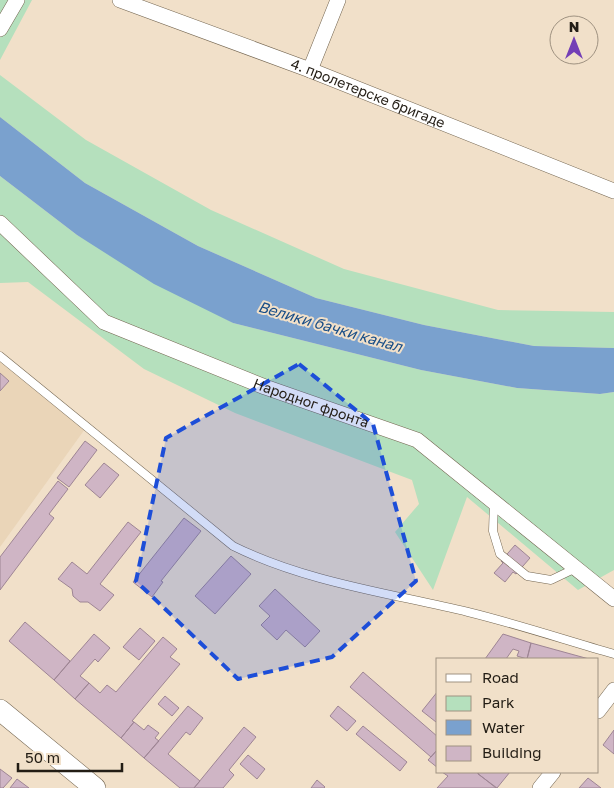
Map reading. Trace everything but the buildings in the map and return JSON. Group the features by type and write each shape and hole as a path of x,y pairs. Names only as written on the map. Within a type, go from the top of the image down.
{"street":[{"path":"0,30 17,0"},
{"name":"4. пролетерске бригаде","path":"120,0 310,70 614,191"},
{"path":"310,70 338,0"},
{"name":"Народног фронта","path":"0,223 104,322 265,387 417,440 614,599"},
{"path":"599,710 614,690"},
{"path":"0,710 95,788"},
{"path":"540,788 551,773"}],"lane":[{"path":"0,356 233,546 265,561 293,570 468,612 614,654"},
{"path":"494,502 493,531 500,554 527,576 551,580 576,568"}],"highlighted area":[{"path":"299,364 373,424 416,581 332,657 238,679 136,581 166,438"}],"shaded area":[{"path":"0,360 85,429 0,547"}],"green space":[{"path":"0,0 32,0 0,60"},
{"path":"0,75 86,140 211,210 344,269 498,310 614,312 614,348 534,346 424,325 316,298 198,246 85,183 0,117"},
{"path":"0,176 77,235 233,323 421,370 517,388 600,394 614,392 614,570 578,590 467,497 433,590 395,532 419,504 412,480 235,413 144,369 28,282 0,283"}],"water":[{"name":"Велики бачки канал","path":"0,117 85,183 198,246 316,298 424,325 534,346 614,348 614,392 600,394 517,388 421,370 233,323 154,284 77,235 0,176"}]}
